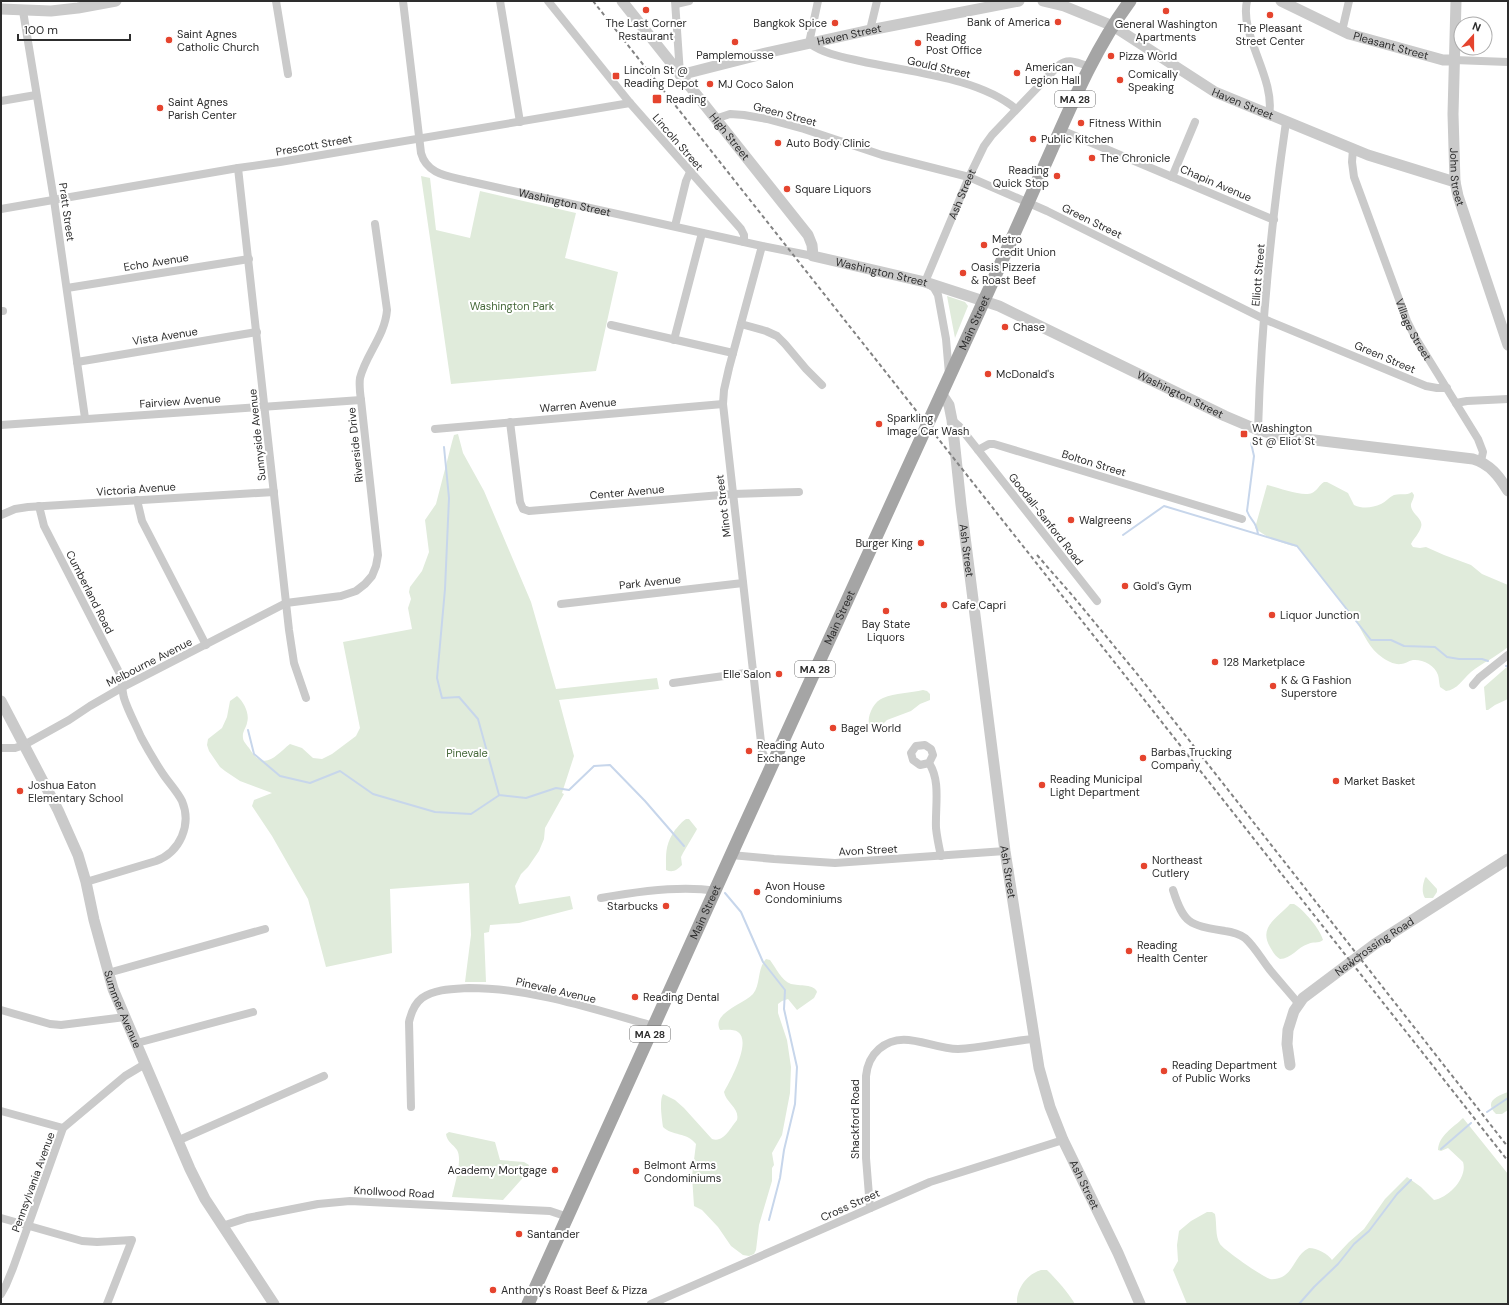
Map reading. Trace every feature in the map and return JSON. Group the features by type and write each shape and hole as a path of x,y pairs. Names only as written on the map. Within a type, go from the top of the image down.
{"main road":[{"name":"Main Street","path":"528,1304 731,854 1090,67 1113,26 1130,1"}],"street":[{"path":"1,9 23,11 64,10 116,1"},
{"path":"276,1 288,74"},
{"name":"Washington Street","path":"403,1 421,153 424,161 430,168 439,174 925,282 984,301 1014,313 1225,416 1258,430 1290,438 1457,456 1481,461"},
{"path":"500,1 520,122"},
{"name":"Lincoln Street","path":"548,1 630,104 741,231 744,235 744,242"},
{"name":"High Street","path":"622,1 808,235 812,245 813,256"},
{"path":"680,75 676,2 689,1"},
{"path":"809,43 818,1"},
{"path":"870,30 877,1"},
{"name":"Haven Street","path":"680,75 809,43 986,4 1019,1"},
{"name":"Haven Street","path":"1043,1 1070,8 1113,26 1211,90 1353,149 1385,161 1455,182"},
{"path":"1248,1 1246,17 1270,100 1269,115"},
{"name":"Pleasant Street","path":"1280,1 1342,31 1381,44 1443,60 1508,62"},
{"path":"1342,31 1349,1"},
{"name":"John Street","path":"1456,1 1453,114 1455,182 1458,196 1508,345"},
{"name":"Pratt Street","path":"23,11 54,200 85,418"},
{"name":"Gould Street","path":"809,43 815,48 830,54 960,82 1005,101 1016,109"},
{"name":"Ash Street","path":"925,282 969,178 987,142 1016,109 1061,63 1071,61 1090,67"},
{"path":"1,101 36,95"},
{"name":"Prescott Street","path":"1,209 238,168 630,104"},
{"name":"Green Street","path":"715,119 730,114 767,119 804,129 903,161 969,178 1047,211 1264,319 1426,386 1447,388"},
{"path":"1172,177 1195,122"},
{"name":"Elliott Street","path":"1258,430 1264,319 1286,122"},
{"name":"Chapin Avenue","path":"1061,130 1274,220"},
{"name":"Village Street","path":"1353,149 1352,162 1354,177 1407,321 1415,337 1478,439 1482,452 1481,461"},
{"name":"Sunnyside Avenue","path":"238,168 286,603 294,663 306,698"},
{"path":"675,226 683,191 690,172"},
{"name":"Riverside Drive","path":"286,603 341,596 352,593 365,584 374,571 377,560 378,549 360,383 361,376 382,332 387,314 387,301 375,224"},
{"path":"674,340 702,233"},
{"name":"Minot Street","path":"762,246 733,353 724,390 723,404 762,751 765,758 772,765"},
{"name":"Echo Avenue","path":"67,288 249,259"},
{"path":"925,282 934,288 938,295 946,339 949,377"},
{"path":"741,324 766,331 776,336 822,385"},
{"path":"611,325 733,353"},
{"name":"Vista Avenue","path":"77,362 257,332"},
{"name":"Ash Street","path":"941,393 949,405 952,420 961,505 1005,851 1034,1039 1045,1093 1063,1140 1118,1253 1140,1304"},
{"path":"1456,403 1508,399"},
{"name":"Fairview Avenue","path":"1,424 361,400"},
{"name":"Warren Avenue","path":"434,429 723,404"},
{"path":"933,412 952,420 959,426 978,450"},
{"name":"Center Avenue","path":"510,422 520,502 524,509 531,511 733,494 799,492"},
{"name":"Bolton Street","path":"978,450 989,444 994,444 1242,519"},
{"name":"Goodall-Sanford Road","path":"978,450 1097,601"},
{"path":"1481,461 1496,474 1508,491"},
{"name":"Victoria Avenue","path":"1,515 15,509 40,506 274,492"},
{"path":"137,500 142,521 206,645"},
{"name":"Cumberland Road","path":"40,506 43,523 120,674 125,699 146,746 161,772 181,800 185,813 185,828 179,843 165,857 86,882"},
{"name":"Park Avenue","path":"561,604 743,583"},
{"name":"Melbourne Avenue","path":"1,748 15,748 24,745 70,720 90,706 123,687 286,603"},
{"path":"1473,686 1479,678 1508,655"},
{"path":"673,683 753,672"},
{"name":"Summer Avenue","path":"1,700 71,838 78,855 113,989 137,1043 144,1064 198,1186 222,1226 274,1304"},
{"path":"929,763 933,771 936,790 936,828 941,856"},
{"name":"Avon Street","path":"731,854 774,859 834,863 1005,851"},
{"name":"Newcrossing Road","path":"1290,1065 1287,1033 1290,1020 1298,1002 1311,990 1375,944 1508,859"},
{"path":"601,898 640,892 682,889 700,888 715,891"},
{"path":"1173,890 1180,910 1188,920 1200,927 1233,932 1243,937 1252,945 1279,981 1298,1002"},
{"path":"108,973 265,929"},
{"name":"Pinevale Avenue","path":"411,1107 409,1022 416,1004 430,993 447,989 474,988 526,993 566,1002 654,1026"},
{"path":"1,1010 56,1025 125,1017"},
{"path":"137,1043 254,1012"},
{"name":"Shackford Road","path":"870,1208 866,1158 866,1076 869,1064 877,1050 888,1042 897,1039 910,1039 942,1048 958,1049 1034,1039"},
{"name":"Pennsylvania Avenue","path":"1,1294 8,1281 63,1128 125,1076 144,1064"},
{"path":"178,1141 324,1076"},
{"path":"1,1111 63,1128"},
{"name":"Cross Street","path":"651,1304 930,1182 1063,1140"},
{"name":"Knollwood Road","path":"222,1226 247,1218 318,1204 350,1200 550,1211 568,1217"},
{"path":"1,1218 82,1241 97,1242 132,1240 107,1304"}],"green space":[{"name":"Washington Park","path":"421,176 430,178 436,230 470,238 480,191 576,213 565,258 618,272 596,371 451,384"},
{"path":"947,296 965,302 968,306 955,338"},
{"name":"Pinevale","path":"458,434 463,453 484,491 531,602 556,689 657,678 659,689 559,700 574,756 562,793 564,794 545,828 544,839 539,851 521,874 515,886 519,904 570,896 573,909 519,923 490,925 489,932 484,933 486,982 465,982 471,935 469,883 390,889 392,953 326,967 308,899 272,836 252,806 254,800 272,793 240,781 220,767 209,751 207,745 208,739 222,728 227,717 230,701 237,696 242,701 248,716 243,734 243,740 256,757 261,760 266,761 271,759 290,744 302,748 313,758 322,759 332,754 356,736 360,728 343,642 412,629 408,608 411,599 409,592 410,587 422,571 429,552 425,520 436,504 454,435"},
{"path":"1324,482 1327,482 1348,493 1354,505 1364,507 1371,507 1381,504 1394,495 1408,494 1412,492 1414,495 1411,507 1421,521 1419,532 1411,544 1413,547 1426,547 1471,565 1482,574 1508,585 1508,647 1471,672 1453,689 1446,691 1440,687 1436,671 1428,663 1413,660 1402,664 1396,664 1378,654 1367,641 1356,621 1298,547 1275,540 1259,532 1255,528 1267,485 1296,493 1308,494 1314,492"},
{"path":"1508,666 1508,699 1486,710 1484,687"},
{"path":"923,690 930,694 930,700 920,704 911,711 887,720 877,728 869,724 869,717 874,705 883,698"},
{"path":"686,819 689,819 697,829 681,857 682,865 675,870 666,870 666,854 669,840 675,830"},
{"path":"1426,877 1437,889 1437,892 1433,898 1425,898 1423,893 1424,880"},
{"path":"1290,904 1294,904 1307,915 1319,931 1323,940 1304,946 1288,957 1280,959 1275,955 1270,947 1266,933 1275,918"},
{"path":"766,959 770,960 787,982 791,984 810,986 816,989 817,992 814,998 797,1010 788,999 778,1004 778,1013 787,1040 791,1067 790,1093 782,1135 772,1153 774,1165 772,1168 772,1181 759,1225 756,1250 754,1254 749,1256 743,1255 731,1246 718,1227 702,1210 694,1206 692,1176 696,1144 692,1140 671,1132 663,1127 661,1101 663,1094 675,1100 712,1139 720,1139 729,1131 737,1120 737,1112 725,1096 724,1092 738,1062 743,1044 742,1037 738,1032 720,1030 718,1024 724,1014 753,994 757,986 761,967"},
{"path":"1508,1092 1508,1110 1502,1114 1496,1114 1492,1109 1491,1102 1496,1097"},
{"path":"1463,1118 1508,1174 1508,1304 1187,1304 1173,1270 1178,1261 1177,1245 1179,1231 1191,1221 1207,1212 1212,1212 1215,1214 1218,1241 1220,1244 1244,1263 1270,1279 1282,1277 1286,1274 1301,1254 1309,1248 1322,1252 1332,1260 1364,1229 1385,1199 1407,1177 1421,1187 1434,1200 1445,1195 1456,1186 1463,1174 1463,1162 1448,1148 1441,1151 1438,1150 1441,1140 1447,1132"},
{"path":"449,1132 495,1142 500,1160 524,1162 529,1165 528,1172 503,1200 452,1197 458,1173 459,1154 447,1137 446,1134"},
{"path":"1041,1270 1047,1270 1062,1286 1075,1304 1017,1304 1018,1293 1023,1283 1031,1275"}],"waterway":[{"path":"1251,443 1254,456 1247,511 1255,523 1258,534"},
{"path":"444,447 449,498 445,589 437,678 442,698 459,697 478,719 499,795 526,798 556,788 569,790 594,766 610,765 645,801 684,846"},
{"path":"1123,535 1164,506 1297,546 1371,640 1391,640 1404,646 1435,647 1447,657 1459,659 1482,659 1488,661"},
{"path":"248,730 254,754 280,776 310,783 340,771 373,794 435,812 471,814 498,796"},
{"path":"725,893 741,912 763,962 785,990 784,1009 797,1067 795,1104 784,1150 780,1178 769,1220"},
{"path":"1487,1112 1508,1098"},
{"path":"1441,1149 1471,1123"},
{"path":"1299,1304 1338,1264 1354,1244 1369,1231 1397,1194 1411,1180"}],"railway":[{"path":"593,1 1508,1161"},
{"path":"1037,555 1138,675 1508,1147"}],"place":[{"name":"The Last Corner Restaurant","path":"646,10"},
{"name":"General Washington Apartments","path":"1166,11"},
{"name":"The Pleasant Street Center","path":"1270,15"},
{"name":"Bank of America","path":"1058,22"},
{"name":"Bangkok Spice","path":"835,23"},
{"name":"Saint Agnes Catholic Church","path":"169,40"},
{"name":"Pamplemousse","path":"735,42"},
{"name":"Reading Post Office","path":"918,43"},
{"name":"Pizza World","path":"1111,56"},
{"name":"American Legion Hall","path":"1017,73"},
{"name":"Lincoln St @ Reading Depot","path":"616,76"},
{"name":"Comically Speaking","path":"1120,80"},
{"name":"MJ Coco Salon","path":"710,84"},
{"name":"Reading","path":"657,99"},
{"name":"Saint Agnes Parish Center","path":"160,108"},
{"name":"Fitness Within","path":"1081,123"},
{"name":"Public Kitchen","path":"1033,139"},
{"name":"Auto Body Clinic","path":"778,143"},
{"name":"The Chronicle","path":"1092,158"},
{"name":"Reading Quick Stop","path":"1057,176"},
{"name":"Square Liquors","path":"787,189"},
{"name":"Metro Credit Union","path":"984,245"},
{"name":"Oasis Pizzeria & Roast Beef","path":"963,273"},
{"name":"Chase","path":"1005,327"},
{"name":"McDonald's","path":"988,374"},
{"name":"Sparkling Image Car Wash","path":"879,424"},
{"name":"Washington St @ Eliot St","path":"1244,434"},
{"name":"Walgreens","path":"1071,520"},
{"name":"Burger King","path":"921,543"},
{"name":"Gold's Gym","path":"1125,586"},
{"name":"Cafe Capri","path":"944,605"},
{"name":"Bay State Liquors","path":"886,611"},
{"name":"Liquor Junction","path":"1272,615"},
{"name":"128 Marketplace","path":"1215,662"},
{"name":"Elle Salon","path":"779,674"},
{"name":"K & G Fashion Superstore","path":"1273,686"},
{"name":"Bagel World","path":"833,728"},
{"name":"Reading Auto Exchange","path":"749,751"},
{"name":"Barbas Trucking Company","path":"1143,758"},
{"name":"Market Basket","path":"1336,781"},
{"name":"Reading Municipal Light Department","path":"1042,785"},
{"name":"Joshua Eaton Elementary School","path":"20,791"},
{"name":"Northeast Cutlery","path":"1144,866"},
{"name":"Avon House Condominiums","path":"757,892"},
{"name":"Starbucks","path":"666,906"},
{"name":"Reading Health Center","path":"1129,951"},
{"name":"Reading Dental","path":"635,997"},
{"name":"Reading Department of Public Works","path":"1164,1071"},
{"name":"Academy Mortgage","path":"555,1170"},
{"name":"Belmont Arms Condominiums","path":"636,1171"},
{"name":"Santander","path":"519,1234"},
{"name":"Anthony's Roast Beef & Pizza","path":"493,1290"}]}
